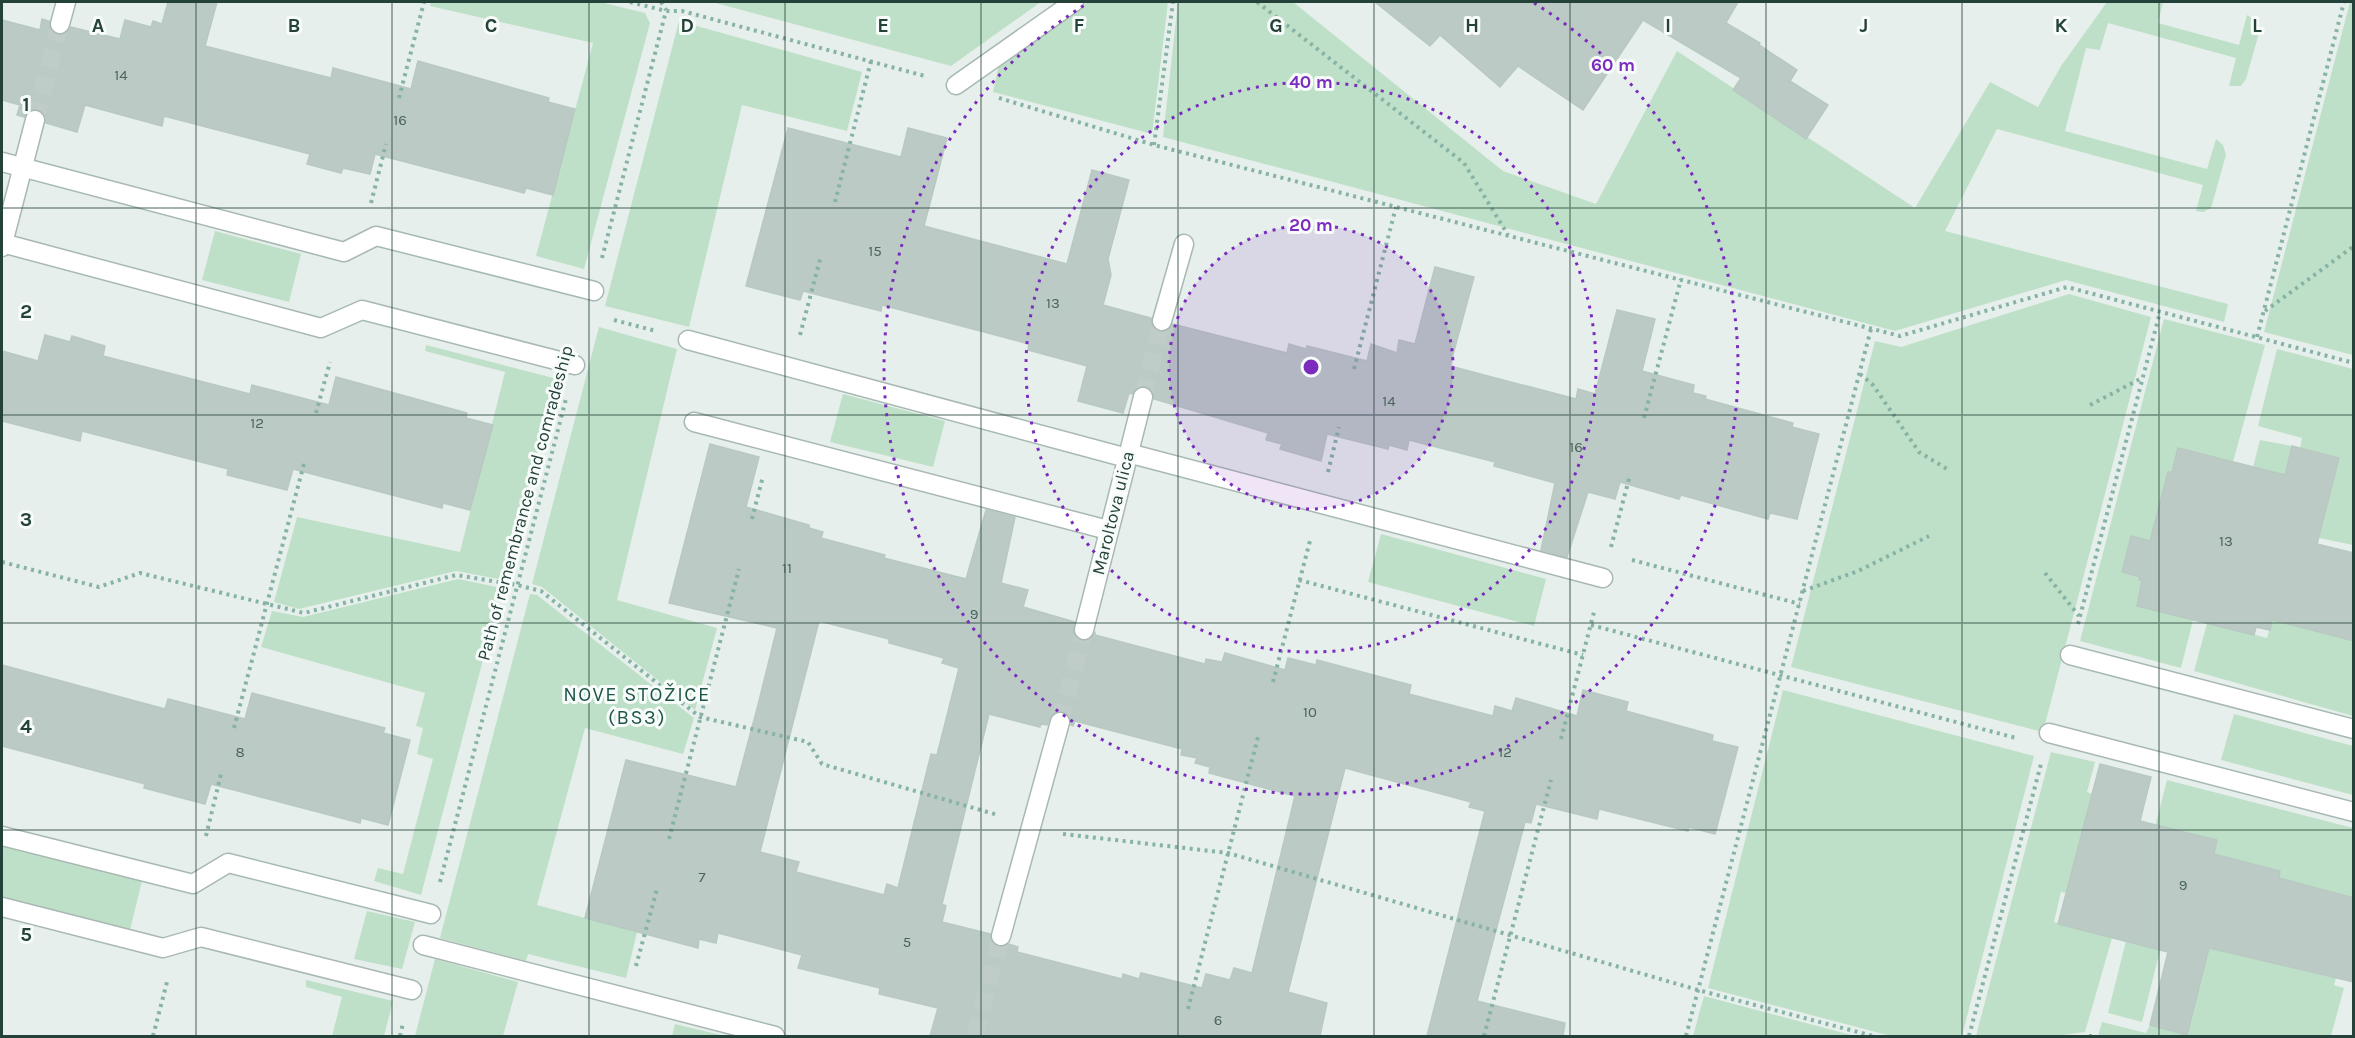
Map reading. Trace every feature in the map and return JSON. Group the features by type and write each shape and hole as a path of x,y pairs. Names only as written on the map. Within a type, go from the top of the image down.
{"street":[{"path":"60,24 66,2"},
{"path":"956,85 1074,2"},
{"path":"35,120 2,245 321,328 362,310 574,365"},
{"path":"2,162 345,252 376,236 594,291"},
{"path":"1162,321 1184,244"},
{"path":"688,340 1603,578"},
{"name":"Maroltova ulica","path":"1084,630 1143,397"},
{"path":"694,422 1108,530"},
{"path":"2070,655 2354,729"},
{"path":"1001,936 1060,722"},
{"path":"2049,733 2354,812"},
{"path":"2,836 193,884 228,863 431,914"},
{"path":"2,907 163,948 201,937 412,990"},
{"path":"423,945 775,1036"}],"path":[{"path":"399,98 424,2"},
{"path":"630,2 666,11 682,11 956,85 1154,145 1899,336 2067,287 2354,363"},
{"path":"661,2 666,11 588,313 688,340"},
{"path":"1154,145 1173,2"},
{"path":"1257,2 1464,163 1509,236"},
{"path":"2257,337 2344,2"},
{"path":"835,202 871,62"},
{"path":"1354,369 1396,207"},
{"path":"2264,311 2354,246"},
{"path":"1644,418 1681,279"},
{"path":"1686,1036 1871,329"},
{"name":"Path of remembrance and comradeship","path":"431,914 574,365"},
{"path":"1860,374 1873,385 1918,452 1947,469"},
{"path":"2090,405 2142,377"},
{"path":"1273,682 1339,427"},
{"path":"234,728 304,460"},
{"path":"1803,591 1858,571 1929,536"},
{"path":"1631,559 1800,604"},
{"path":"2,562 99,588 140,573 267,602 304,613 456,575 541,591 700,717 808,742 822,764 1062,834 1228,853 1698,990 1873,1036"},
{"path":"669,839 739,569"},
{"path":"2045,573 2079,617"},
{"path":"1299,580 1582,655"},
{"path":"1591,625 2022,740"},
{"path":"1188,1009 1259,733"},
{"path":"1484,1036 1551,780"},
{"path":"400,1036 412,990"}],"green space":[{"path":"431,2 600,2 645,13 650,23 584,269 536,256 593,43 430,6"},
{"path":"712,2 1041,2 951,66"},
{"path":"1088,2 1168,2 1152,134 993,92 999,64"},
{"path":"1178,2 1293,2 1503,171 1596,204 1677,51 1915,208 1990,82 2038,107 2061,66 2107,2 2163,2 2158,23 2239,45 2247,15 2255,20 2259,33 2246,79 2241,86 2229,86 2236,58 2108,23 2100,50 2086,48 2065,131 2207,169 2216,139 2223,145 2226,155 2211,208 2203,212 2196,211 2203,185 1997,129 1945,231 2228,304 2224,322 2066,280 1895,331 1163,137"},
{"path":"2350,2 2354,2 2353,355 2264,332"},
{"path":"679,21 862,72 847,131 742,105 689,327 605,306"},
{"path":"215,231 301,254 289,302 202,280"},
{"path":"2069,294 2151,317 2043,732 1791,667 1875,341 1901,347"},
{"path":"2164,319 2265,345 2233,462 2178,448 2172,472 2168,472 2163,492 2158,543 2122,572 2140,577 2139,580 2143,581 2137,606 2193,620 2181,668 2080,641"},
{"path":"599,327 677,349 617,600 717,628 695,710 542,587 532,584"},
{"path":"426,345 557,379 504,580 456,571 299,609 274,602 297,517 460,552 505,372 425,351"},
{"path":"2277,349 2353,369 2353,545 2319,538 2339,458 2300,448 2302,438 2258,426"},
{"path":"843,394 945,421 933,467 830,442"},
{"path":"2260,440 2292,446 2278,500 2241,514"},
{"path":"1381,534 1546,579 1534,626 1368,582"},
{"path":"458,579 502,588 421,895 374,881 378,868 403,874 433,759 417,754 423,728 416,726 425,693 261,647 272,611 303,617"},
{"path":"530,594 537,595 694,718 683,754 585,728 537,905 637,932 626,978 528,954 526,961 440,938"},
{"path":"2211,609 2233,629 2267,638 2272,620 2353,641 2353,716 2194,671"},
{"path":"1783,690 2034,756 1962,1036 1891,1036 1708,988"},
{"path":"2234,714 2353,746 2353,795 2221,760"},
{"path":"2051,752 2095,762 2087,792 2092,794 2066,893 2061,892 2054,922 2112,938 2085,1032 2055,1036 1976,1036"},
{"path":"2167,780 2353,828 2353,898 2279,878 2280,871 2256,865 2212,860 2217,840 2183,831 2152,839"},
{"path":"2,846 142,881 130,930 2,898"},
{"path":"367,911 415,922 402,969 354,959"},
{"path":"2130,925 2163,939 2142,1022 2108,1013"},
{"path":"2191,937 2337,975 2334,985 2344,988 2331,1036 2098,1036 2102,1022 2146,1033 2150,1025 2187,1035 2208,954"},
{"path":"435,959 518,982 503,1036 415,1036"},
{"path":"306,980 393,1001 384,1036 332,1036 342,997 306,987"},
{"path":"1704,996 1855,1036 1693,1036"},
{"path":"675,1024 725,1036 672,1036"}],"building":[{"path":"168,2 217,2 205,46 331,78 333,68 411,89 418,61 549,98 548,102 575,109 553,195 526,188 524,193 375,154 370,174 343,168 341,173 307,164 310,154 164,116 162,126 85,105 77,132 46,123 46,116 38,109 31,109 24,117 17,115 20,105 2,100 2,20 40,30 42,19 49,21 52,31 58,35 67,32 71,27 120,39 125,20 151,27 153,21 162,24"},
{"path":"1375,2 1738,2 1726,23 1760,43 1759,45 1797,70 1790,81 1828,105 1806,139 1733,90 1741,78 1643,20 1583,110 1518,66 1500,87 1440,35 1430,46"},
{"path":"788,128 901,157 908,128 947,138 924,226 1067,264 1092,170 1129,180 1108,259 1111,275 1103,305 1151,318 1154,328 1159,332 1169,329 1173,324 1287,353 1289,344 1306,349 1307,346 1367,361 1371,344 1397,353 1399,340 1415,344 1435,267 1474,277 1450,366 1576,399 1578,389 1595,394 1617,310 1655,319 1642,371 1694,385 1693,393 1706,396 1705,399 1793,423 1792,427 1819,434 1797,519 1770,513 1768,519 1681,495 1679,499 1620,482 1615,499 1588,492 1567,557 1541,550 1555,483 1494,466 1495,462 1409,440 1407,450 1389,445 1388,449 1327,434 1321,461 1280,449 1282,444 1266,440 1268,433 1154,399 1151,389 1145,386 1139,386 1132,394 1129,393 1123,413 1078,401 1087,366 1028,350 1029,344 882,305 881,311 803,291 800,300 746,286"},
{"path":"45,335 70,342 72,336 105,346 103,356 250,394 252,385 329,405 336,377 467,413 466,418 493,425 470,510 443,503 442,508 293,469 287,490 227,475 228,469 82,431 80,441 2,421 2,351 38,361"},
{"path":"710,444 759,457 746,507 809,525 809,528 823,532 821,538 885,555 884,558 966,579 986,510 1015,517 1001,583 1028,590 1023,607 1075,622 1073,634 1081,641 1088,641 1095,633 1095,635 1205,664 1206,659 1222,662 1225,653 1285,670 1288,658 1316,665 1317,660 1411,685 1409,694 1493,716 1495,706 1512,711 1516,698 1577,716 1583,690 1628,702 1626,711 1713,735 1712,741 1738,747 1715,834 1689,827 1688,831 1599,809 1597,819 1536,804 1531,823 1525,822 1477,1001 1565,1023 1563,1036 1427,1036 1485,811 1469,807 1471,802 1345,768 1288,992 1327,1003 1320,1036 930,1036 938,1008 879,994 880,988 798,968 802,955 718,933 716,943 699,939 698,948 585,918 626,760 736,787 758,705 777,628 669,603","holes":["819,621 889,639 889,643 944,658 942,663 959,668 937,755 931,754 898,888 887,884 884,895 796,872 799,862 760,852","1057,711 1068,714 1073,726 1075,721 1182,749 1181,755 1197,758 1195,763 1210,767 1209,773 1295,796 1252,973 1234,968 1230,980 1206,974 1202,988 1141,973 1139,979 1123,974 1122,979 1017,952 1018,947 1009,944 997,947 990,934 942,922 946,906 942,904 989,714 1040,727 1041,724 1047,725 1052,714"]},
{"path":"2292,446 2339,458 2317,544 2354,553 2354,641 2272,620 2270,630 2256,627 2254,635 2137,606 2142,580 2139,580 2140,577 2122,572 2131,536 2150,541 2168,472 2172,472 2178,448 2285,475"},
{"path":"2,665 165,709 168,699 245,719 252,693 385,728 383,733 410,740 388,825 361,818 360,823 211,784 205,804 144,788 145,784 2,746"},
{"path":"2100,764 2151,777 2140,821 2217,840 2214,854 2280,871 2279,878 2354,898 2354,982 2209,948 2187,1035 2150,1025 2168,952 2058,924"}],"tunnel":[{"path":"35,120 60,24"},
{"path":"1143,397 1162,321"},
{"path":"1060,722 1084,630"},
{"path":"975,1036 1001,936"}],"district":[{"name":"NOVE STOŽICE (BS3)","path":"637,706"}]}
